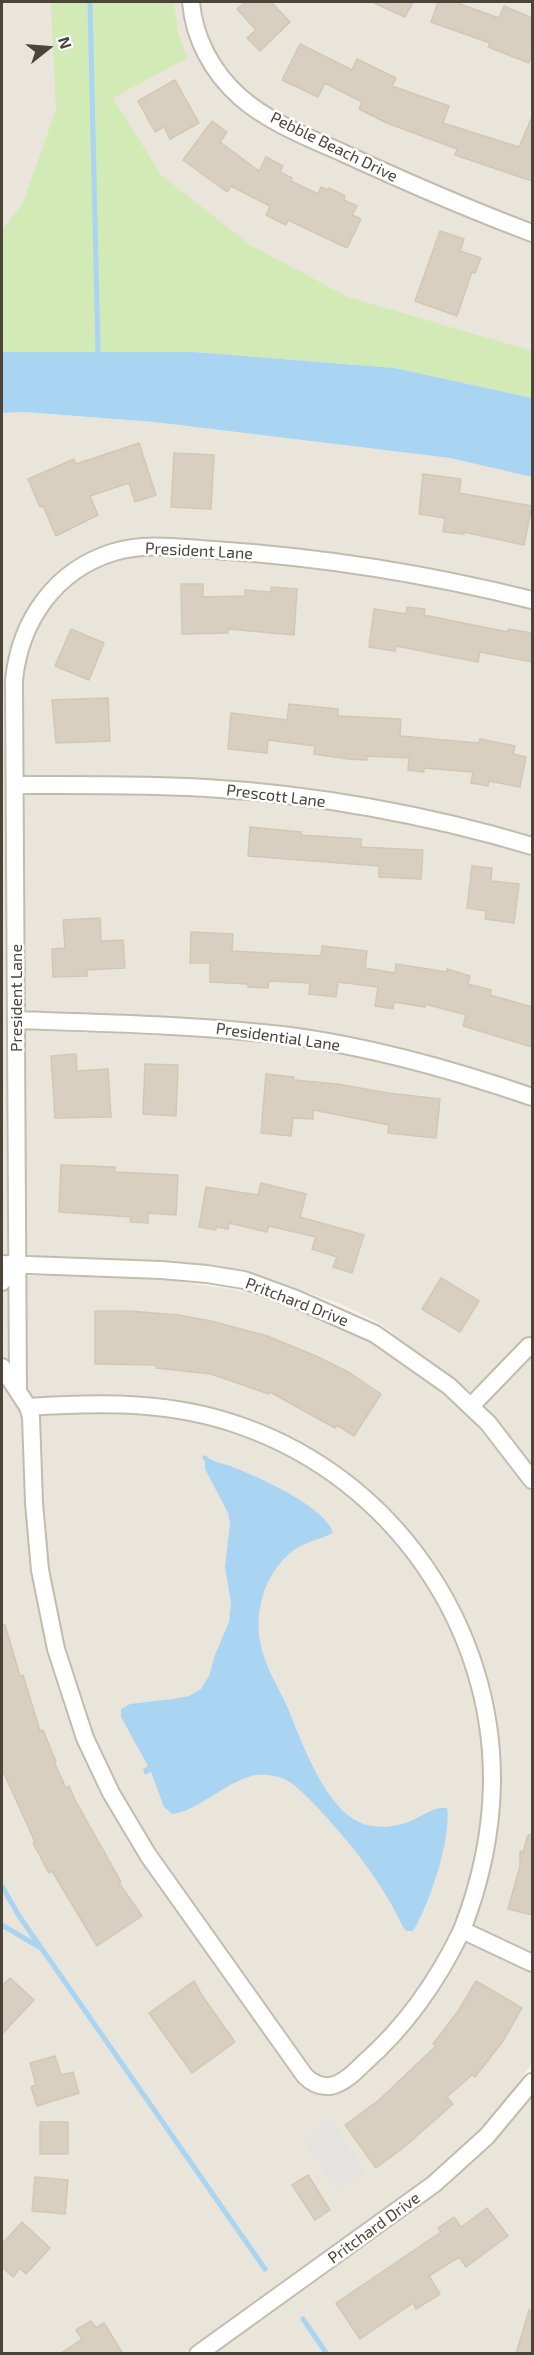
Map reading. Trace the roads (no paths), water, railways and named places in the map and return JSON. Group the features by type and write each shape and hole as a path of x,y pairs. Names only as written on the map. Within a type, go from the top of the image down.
{"street":[{"name":"Pebble Beach Drive","path":"191,2 198,34 210,62 229,87 252,107 321,143 406,182 532,233"},
{"name":"President Lane","path":"18,1391 9,1264 17,1020 14,680 18,655 34,614 54,588 82,567 116,552 155,546 252,552 318,560 430,577 532,600"},
{"name":"Prescott Lane","path":"15,785 154,786 281,795 398,814 532,846"},
{"name":"Presidential Lane","path":"17,1020 147,1024 227,1029 292,1037 423,1063 532,1096"},
{"path":"2,1282 9,1264"},
{"name":"Pritchard Drive","path":"9,1264 225,1276 270,1288 348,1320 375,1334 433,1374 471,1406 503,1441 532,1480"},
{"path":"471,1406 530,1346"},
{"path":"2,1367 28,1407 33,1428 34,1503 40,1570 56,1649 85,1738 111,1793 148,1855 305,2076 320,2086 334,2085 347,2078 373,2056 424,1996 452,1953 477,1885 487,1834 492,1784 489,1731 468,1646 441,1591 417,1555 373,1505 340,1478 294,1449 244,1426 190,1412 140,1405 84,1403 28,1407"},
{"path":"462,1930 532,1963"},
{"name":"Pritchard Drive","path":"198,2354 434,2184 487,2136 532,2082"}],"water":[{"path":"2,352 194,352 395,368 532,398 532,477 450,458 154,422 24,412 2,413"},
{"path":"205,1455 290,1494 317,1512 333,1532 294,1550 274,1571 262,1597 260,1640 266,1662 310,1760 326,1790 347,1814 359,1822 387,1827 407,1822 434,1810 447,1808 448,1821 443,1853 426,1905 413,1931 406,1931 403,1927 374,1876 350,1845 311,1801 290,1782 275,1776 255,1775 233,1783 191,1808 172,1814 164,1807 151,1772 145,1775 143,1769 148,1766 121,1717 121,1709 130,1704 189,1696 201,1689 209,1676 229,1622 231,1603 225,1567 230,1524 228,1513 205,1469 202,1457"}],"waterway":[{"path":"90,2 98,352"},
{"path":"2,1886 19,1916 265,2269"},
{"path":"2,1925 39,1947"},
{"path":"303,2319 327,2354"}]}
